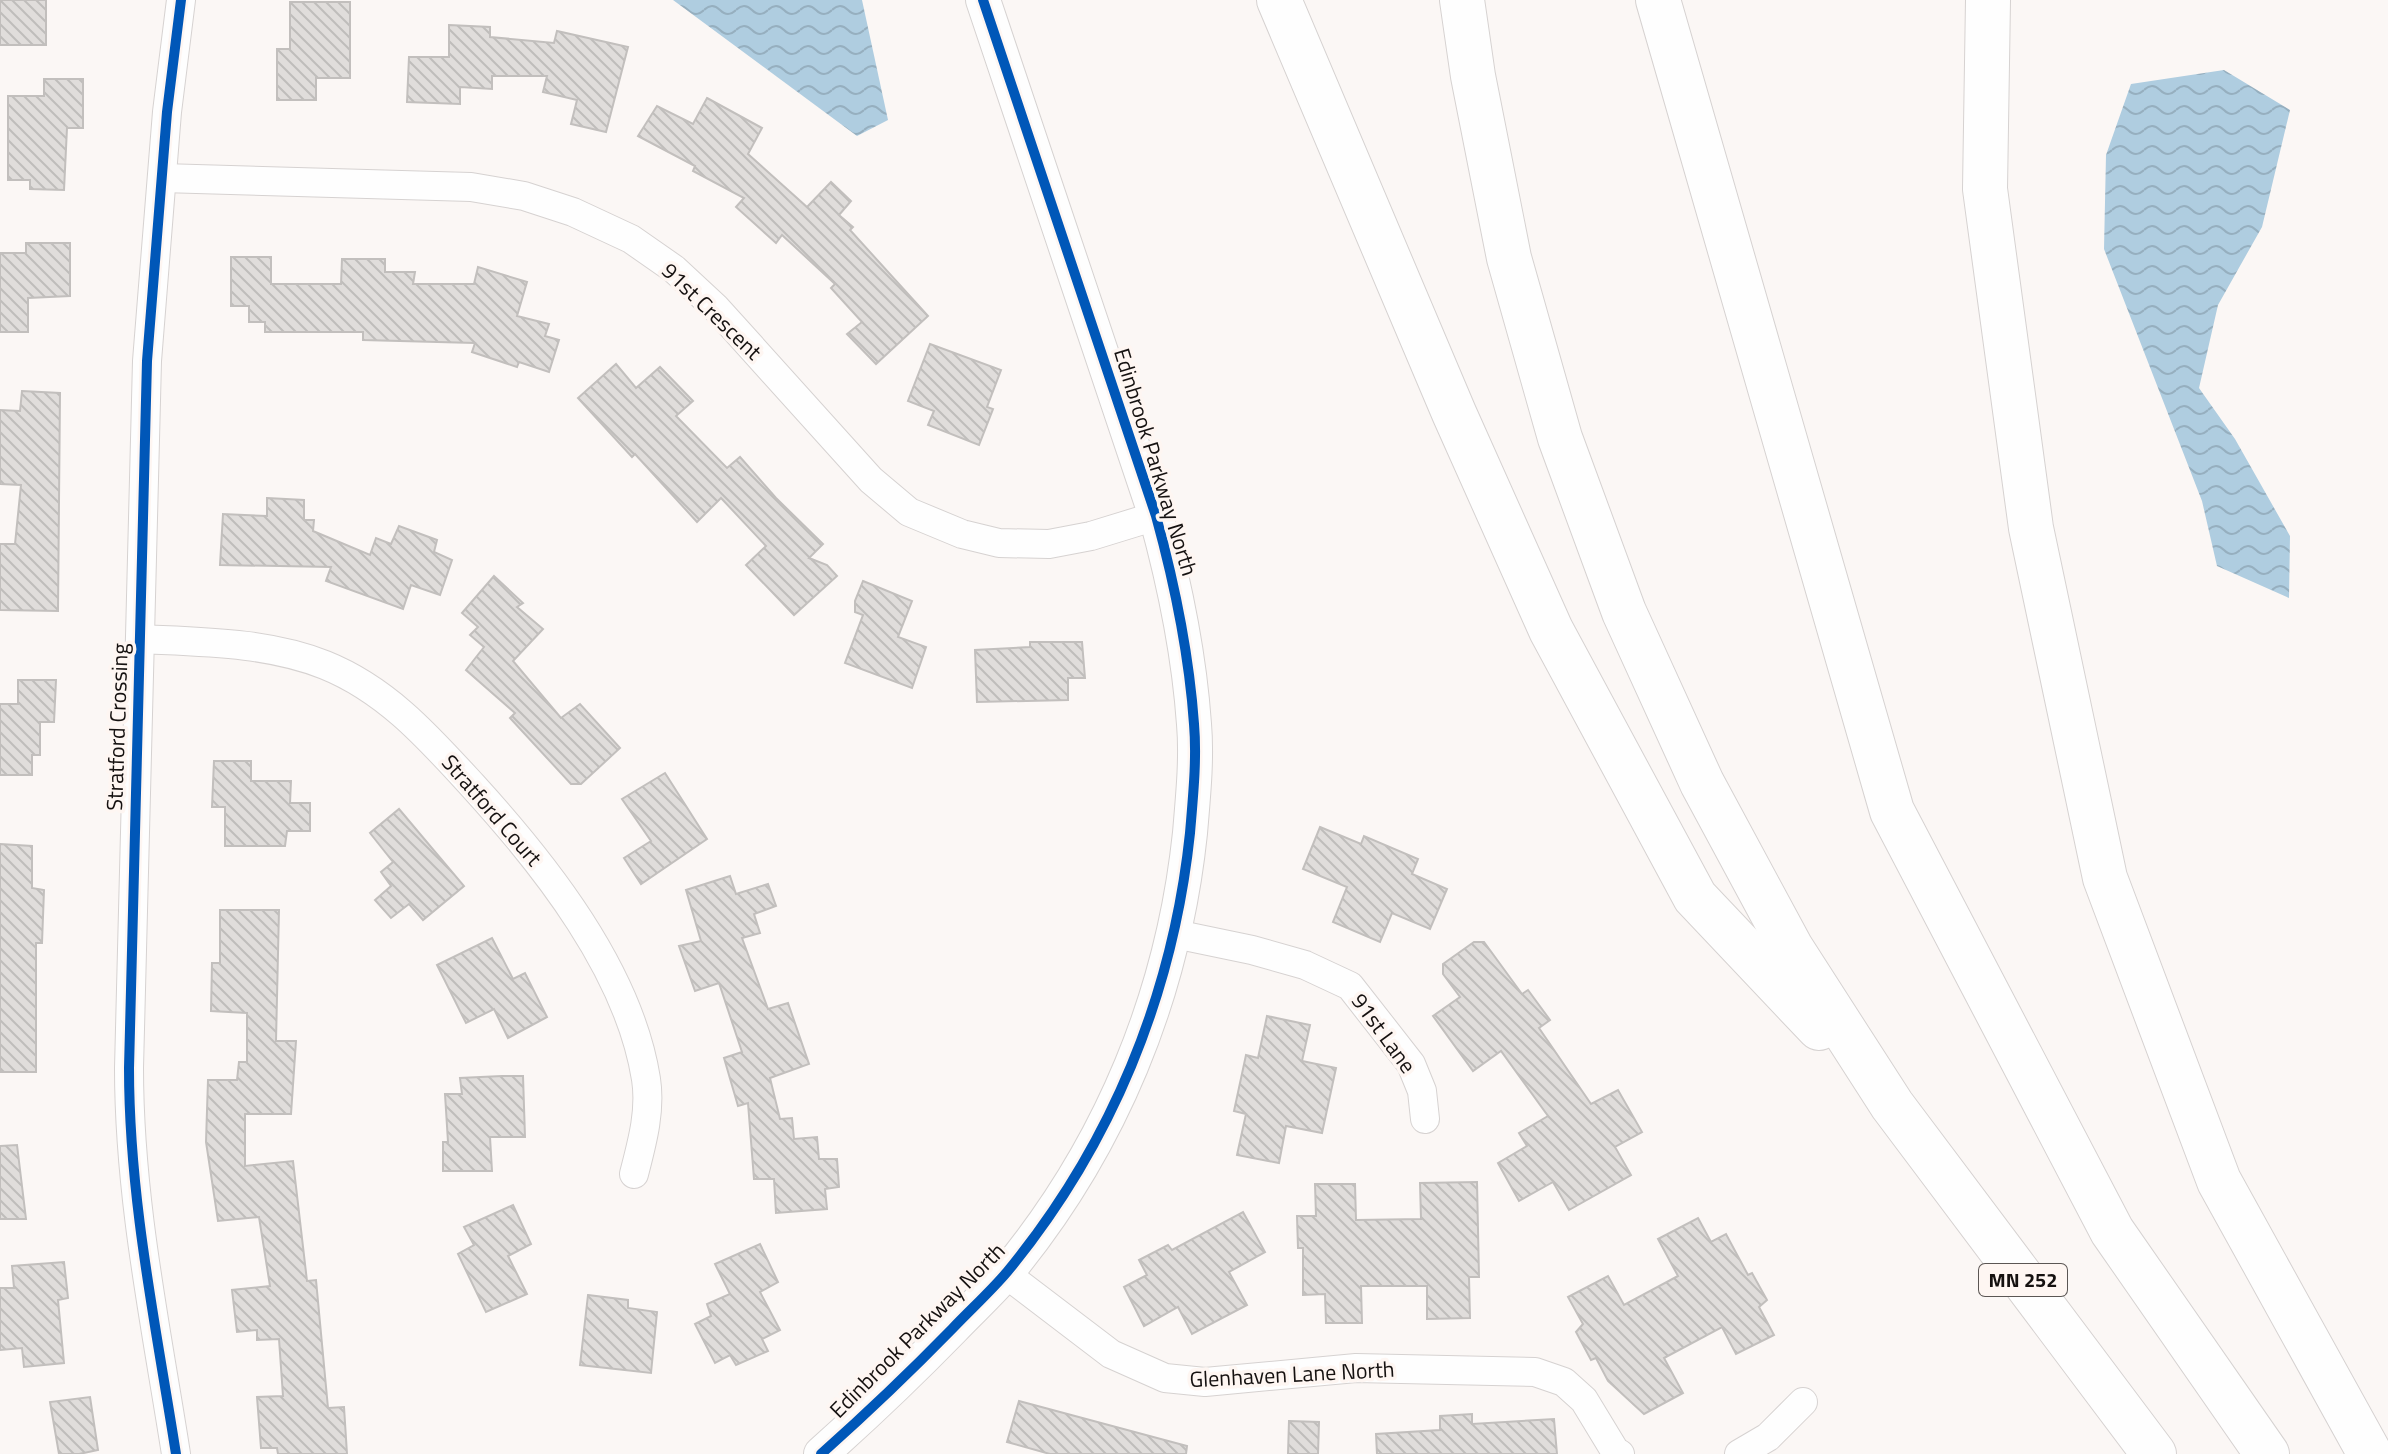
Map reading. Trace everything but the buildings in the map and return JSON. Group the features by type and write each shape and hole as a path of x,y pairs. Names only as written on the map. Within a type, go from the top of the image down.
{"highway":[{"path":"1279,0 1447,399 1551,630 1695,897 1892,1105"},
{"path":"1462,0 1473,76 1509,258 1560,438 1624,612 1702,783 1791,948 1892,1105"},
{"path":"1658,0 1892,811 2112,1231 2267,1454"},
{"path":"1988,0 1985,189 2031,528 2105,878 2219,1181 2370,1454"},
{"name":"MN 252","path":"1892,1105 2154,1454"}],"street":[{"name":"Stratford Crossing","path":"176,1454 135,1195 129,1121 147,361 167,112 181,0"},
{"name":"Edinbrook Parkway North","path":"821,1454 924,1358 1006,1274 1054,1210 1093,1149 1127,1081 1153,1012 1175,934 1185,879 1195,727 1185,641 1172,573 1156,516 983,0"},
{"name":"91st Crescent","path":"162,178 471,187 524,196 573,212 631,239 674,269 716,308 871,480 909,512 962,534 999,543 1049,544 1091,536 1156,516"},
{"name":"Stratford Court","path":"140,639 279,650 325,665 381,696 411,718 511,828 555,883 617,991 637,1039 647,1082 646,1125 634,1174"},
{"name":"91st Lane","path":"1175,934 1305,965 1350,986 1411,1064 1422,1091 1425,1119"},
{"name":"Glenhaven Lane North","path":"1006,1274 1111,1354 1165,1378 1205,1382 1356,1368 1535,1372 1564,1382 1584,1400 1615,1451 1620,1454"},
{"path":"1739,1454 1768,1437 1803,1402"}],"water":[{"path":"673,0 862,0 888,120 857,136"},
{"path":"2224,70 2290,110 2262,227 2218,305 2199,388 2235,439 2290,536 2289,598 2217,566 2202,501 2104,249 2106,155 2131,84"}],"cycle path":[{"path":"176,1454 139,1214 129,1068 147,361 167,112 181,0"},
{"path":"821,1454 904,1377 1000,1279 1044,1224 1077,1173 1131,1066 1152,1010 1182,893 1190,833 1195,751 1192,698 1180,619 1163,542 983,0"}]}
